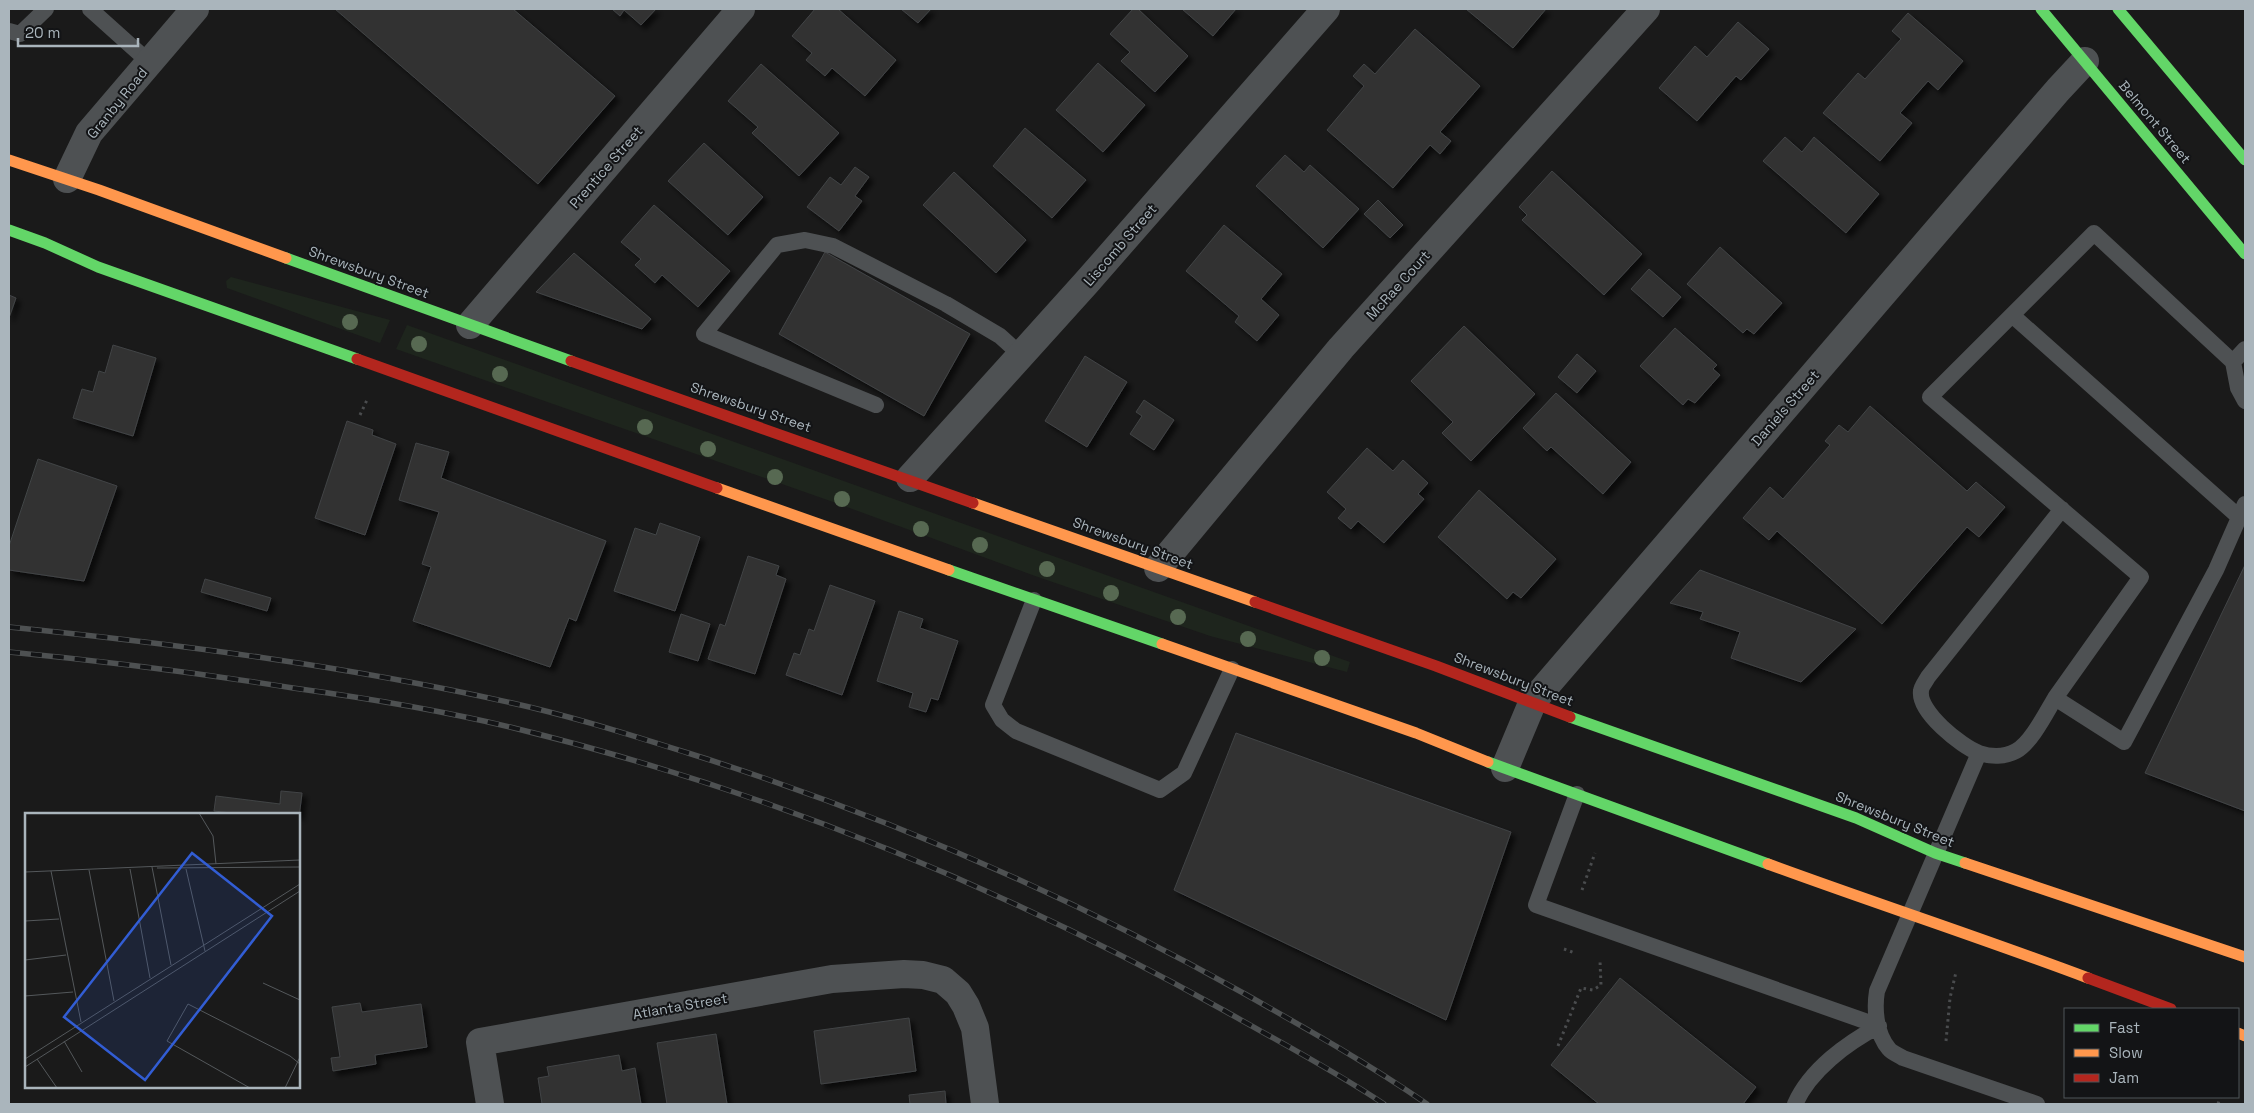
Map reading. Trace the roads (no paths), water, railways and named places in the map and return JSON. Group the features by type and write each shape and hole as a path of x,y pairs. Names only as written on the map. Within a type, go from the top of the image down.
{"main road":[{"name":"Belmont Street","path":"2041,9 2245,254"},
{"path":"2118,9 2245,160"},
{"name":"Shrewsbury Street","path":"9,160 910,478 1533,701 1584,722 1856,818 1935,852 2245,957"},
{"path":"9,230 45,243 98,267 1034,600 1416,733 1505,768 1909,916 1986,940 2168,1008"}],"street":[{"name":"Granby Road","path":"67,179 90,134 195,9"},
{"name":"Prentice Street","path":"470,324 741,9"},
{"name":"Liscomb Street","path":"910,478 1326,9"},
{"name":"McRae Court","path":"1158,568 1341,348 1646,9"},
{"name":"Daniels Street","path":"1505,768 1533,701 2058,90 2085,61"},
{"name":"Atlanta Street","path":"490,1104 480,1042 832,979 904,974 943,980 958,993 975,1028 986,1104"}],"lane":[{"path":"9,30 20,34 46,9"},
{"path":"90,9 149,62"},
{"path":"2062,509 1928,677 1921,691 1924,705 1929,714 1968,747 1980,753 2003,756 2025,744 2055,698 2141,577 2062,509 1930,396 2094,233 2232,362 2238,388 2245,401"},
{"path":"876,405 704,334 777,245 805,240 833,246 946,304 1000,336 1021,355"},
{"path":"2012,315 2242,511 2216,570 2124,742 2055,698"},
{"path":"2232,362 2245,349"},
{"path":"1034,600 993,705 1002,720 1016,731 1160,790 1184,773 1232,669"},
{"path":"1980,753 1935,852 1876,991 1874,1008 1889,1049 1903,1058 2037,1104"},
{"path":"1577,794 1536,905 1879,1026"},
{"path":"1795,1104 1799,1095 1825,1064 1850,1042 1879,1026"}],"railway":[{"path":"9,627 262,658 325,667 450,690 534,708 578,720 760,777 832,802 973,859 1111,923 1291,1020 1427,1104"},
{"path":"9,652 186,672 429,710 510,727 696,780 787,811 877,845 966,882 1054,922 1140,965 1225,1011 1365,1091 1384,1104"}]}
